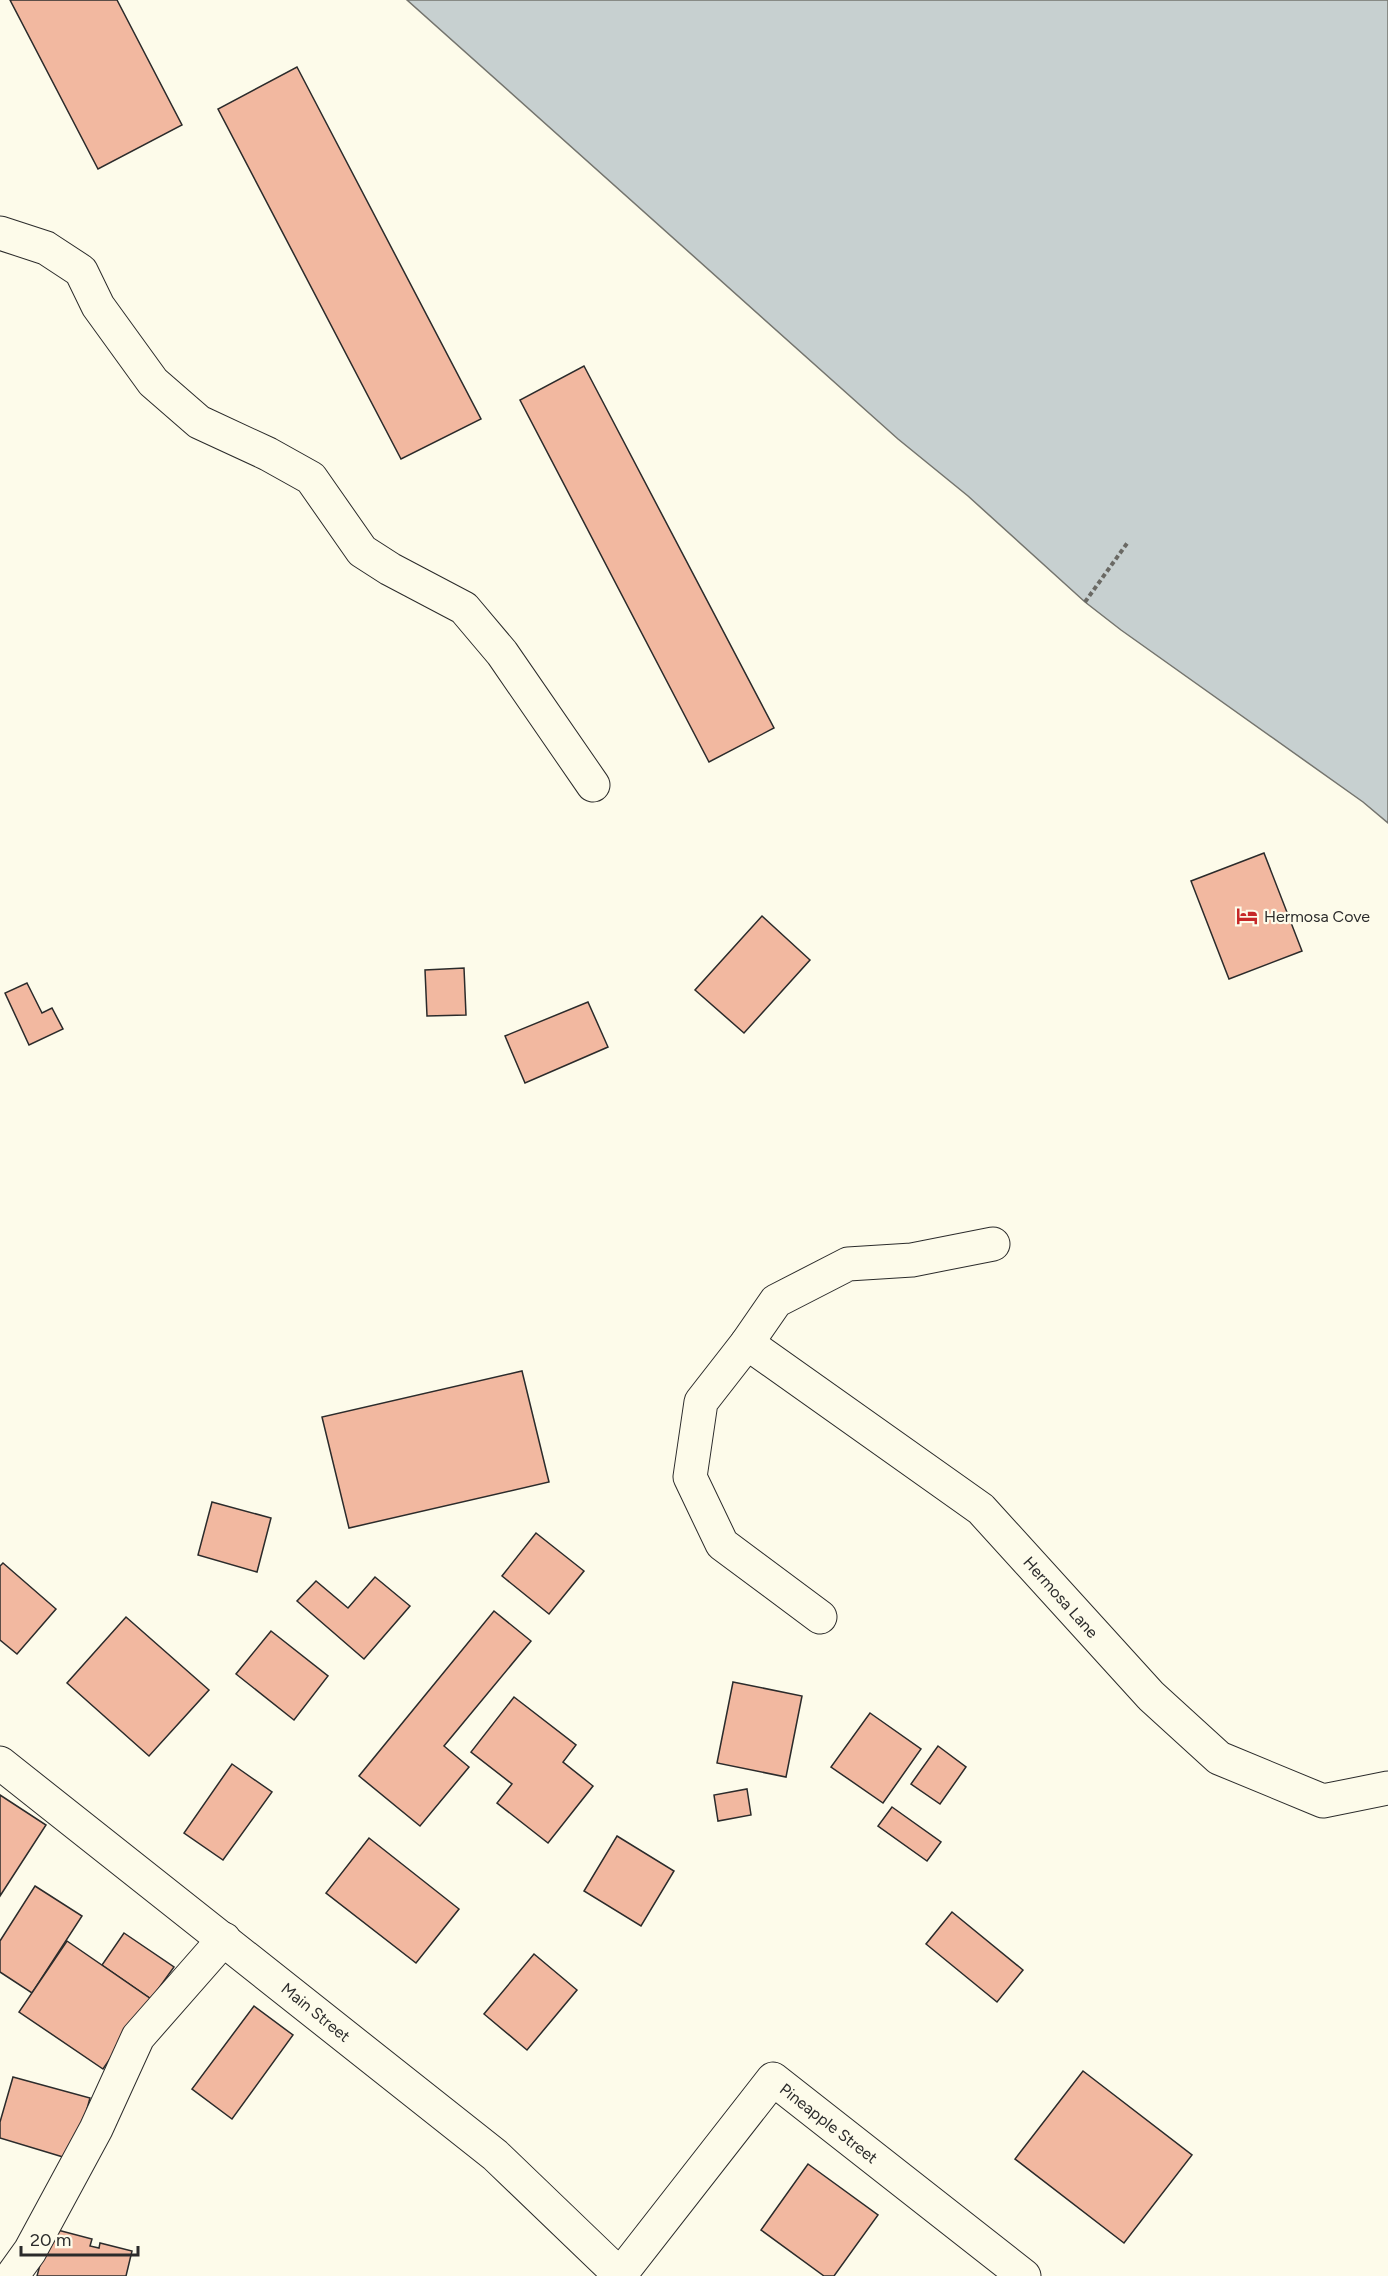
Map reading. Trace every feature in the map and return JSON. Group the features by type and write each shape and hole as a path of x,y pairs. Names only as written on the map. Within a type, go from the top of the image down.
{"street":[{"path":"0,233 46,248 81,271 98,306 153,382 199,422 268,454 311,478 362,551 390,569 464,608 502,652 593,785"},
{"path":"820,1617 722,1545 690,1477 701,1402 776,1301 848,1264 912,1260 993,1244"},
{"name":"Hermosa Lane","path":"747,1343 981,1509 1150,1696 1220,1758 1323,1801 1388,1788"},
{"name":"Main Street","path":"0,1762 495,2155 620,2275"},
{"path":"12,2276 30,2252 96,2129 138,2037 224,1939"},
{"name":"Pineapple Street","path":"620,2275 773,2079 1023,2276"}],"path":[{"path":"1085,602 1128,542"}],"shaded area":[{"path":"407,0 1388,0 1388,823 1363,802 1085,602 968,496 898,439"}],"building":[{"path":"10,0 117,0 182,125 98,169"},
{"path":"297,67 481,419 401,459 218,109"},
{"path":"584,366 774,728 709,762 520,400"},
{"name":"Hermosa Cove","path":"1264,853 1302,951 1229,979 1191,881"},
{"path":"762,916 810,960 744,1033 695,990"},
{"path":"464,968 466,1015 427,1016 425,970"},
{"path":"27,983 42,1013 52,1008 63,1029 29,1045 5,993"},
{"path":"588,1002 608,1047 525,1083 505,1036"},
{"path":"522,1371 549,1482 349,1528 322,1417"},
{"path":"212,1502 271,1518 257,1572 198,1555"},
{"path":"536,1533 584,1571 549,1614 502,1576"},
{"path":"3,1563 56,1609 17,1654 0,1640 0,1566"},
{"path":"375,1577 410,1606 364,1659 297,1601 316,1581 348,1608"},
{"path":"494,1611 531,1641 444,1746 469,1767 420,1826 359,1776"},
{"path":"126,1617 209,1690 149,1756 67,1683"},
{"path":"271,1631 328,1676 294,1720 236,1674"},
{"path":"733,1682 802,1696 786,1777 717,1763"},
{"path":"514,1697 576,1745 563,1762 593,1786 548,1843 497,1803 512,1784 471,1752"},
{"path":"870,1713 921,1749 883,1803 831,1767"},
{"path":"938,1746 966,1767 940,1804 911,1784"},
{"path":"232,1764 272,1792 223,1860 184,1833"},
{"path":"747,1789 751,1815 718,1821 714,1795"},
{"path":"0,1795 46,1825 0,1896"},
{"path":"892,1807 941,1842 927,1861 878,1826"},
{"path":"617,1836 674,1871 641,1926 584,1891"},
{"path":"369,1838 459,1909 416,1963 326,1893"},
{"path":"35,1886 82,1916 32,1993 0,1972 0,1941"},
{"path":"952,1912 1023,1970 997,2002 926,1944"},
{"path":"124,1933 174,1967 151,1999 102,1965"},
{"path":"67,1941 151,1999 103,2069 19,2012"},
{"path":"534,1954 577,1990 527,2050 484,2014"},
{"path":"254,2006 293,2035 232,2119 192,2089"},
{"path":"1083,2071 1192,2155 1124,2243 1015,2159"},
{"path":"13,2077 90,2098 73,2160 0,2138 0,2122"},
{"path":"808,2164 878,2215 834,2276 824,2276 761,2230"},
{"path":"50,2228 92,2239 90,2246 99,2248 100,2243 132,2251 126,2276 37,2276"}],"place":[{"name":"Hermosa Cove","path":"1247,916"}]}
